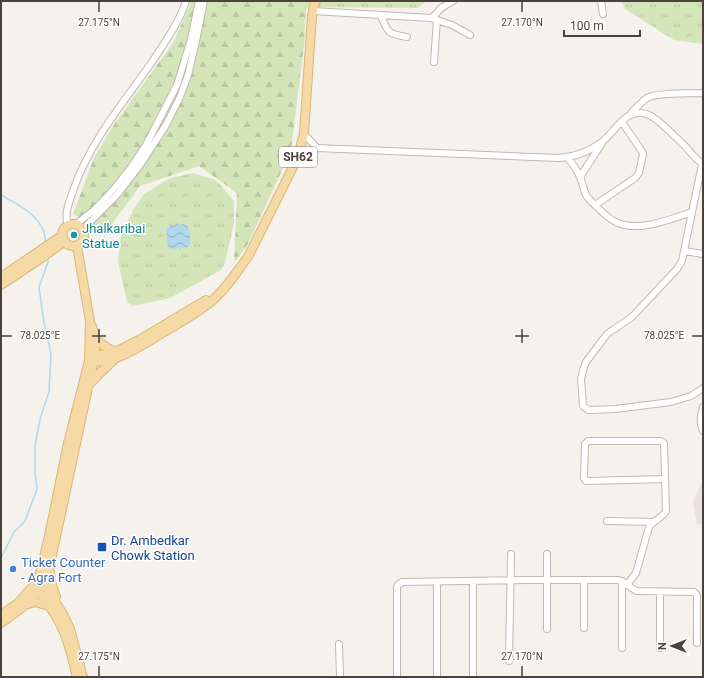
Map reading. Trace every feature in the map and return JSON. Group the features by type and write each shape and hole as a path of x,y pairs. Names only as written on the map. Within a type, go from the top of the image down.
{"main road":[{"name":"SH62","path":"92,358 108,354 116,355 205,300 219,293 240,269 297,159 304,134 313,11 316,1"},
{"path":"72,226 82,228 84,238 77,246 70,245 64,238 65,228 72,226"},
{"path":"1,285 64,238"},
{"path":"24,606 49,569 88,387 95,339 93,327 90,321 77,246"},
{"path":"1,276 40,255"},
{"path":"60,608 42,580 48,541 68,443 92,358 89,328 90,321"},
{"path":"88,387 116,355 95,339"},
{"path":"49,569 51,582 60,608 70,629 83,677"},
{"path":"36,589 59,621 77,677"},
{"path":"1,615 36,589"},
{"path":"1,623 24,606 34,602 49,606"}],"street":[{"path":"186,1 183,12 168,38 113,115 86,160 78,176 67,208 66,216 72,226 94,210 114,190 146,145 177,85 191,39 199,1"},
{"path":"83,232 88,224 117,195 136,171 166,125 180,97 188,75 204,1"},
{"path":"434,62 434,16 441,8 453,1"},
{"path":"601,1 603,14"},
{"path":"313,11 434,19 452,25 470,35"},
{"path":"381,16 390,33 407,37"},
{"path":"297,159 317,148 559,158 567,157 591,149 603,141 642,102 650,97 663,94 703,93"},
{"path":"629,116 640,112 653,117 703,164 682,261 677,269 632,317 607,334 586,362 581,379 583,406 587,409 594,410 621,409 660,404 678,401 691,396 703,388"},
{"path":"595,205 635,178 639,173 643,154 622,122"},
{"path":"304,134 317,148"},
{"path":"580,177 603,141"},
{"path":"567,157 580,177 585,193 607,217 622,224 631,226 651,224 692,212"},
{"path":"684,251 703,254"},
{"path":"703,407 700,422 703,431"},
{"path":"628,585 636,572 651,524 666,511 665,445 663,442 588,441 585,444 584,478 586,481 665,479"},
{"path":"607,521 654,522"},
{"path":"509,661 511,554"},
{"path":"547,554 547,629"},
{"path":"584,580 584,628"},
{"path":"622,580 622,648"},
{"path":"397,677 397,587 402,582 622,580 633,590 637,591 691,592 696,594 697,643"},
{"path":"473,581 473,677"},
{"path":"437,582 437,677"},
{"path":"660,592 660,648"},
{"path":"339,644 340,677"}],"shaded area":[{"path":"703,481 703,525 697,524 693,501"}],"green space":[{"path":"191,1 311,1 306,10 304,45 291,151 248,244 234,263 237,193 199,166 140,186 106,232 73,214 94,158 115,123 173,43"},
{"path":"320,1 427,1 418,8 318,7"},
{"path":"621,1 703,1 703,44 674,40 625,9"},
{"path":"192,173 213,179 220,184 234,201 234,223 225,263 221,270 170,298 133,306 127,302 118,262 121,235 134,208 144,194 168,179"}],"water":[{"path":"176,223 178,225 186,225 189,233 191,234 189,246 180,250 179,248 170,248 166,239 166,231 168,227 175,225"}],"waterway":[{"path":"1,195 31,213 41,226 46,243"},
{"path":"1,558 14,532 25,521 37,489 35,472 35,446 40,419 49,392 51,353 44,323 39,287 48,262 48,257"}],"place":[{"name":"Jhalkaribai Statue","path":"74,235"},
{"name":"Dr. Ambedkar Chowk Station","path":"102,547"},
{"name":"Ticket Counter - Agra Fort","path":"13,569"}]}
